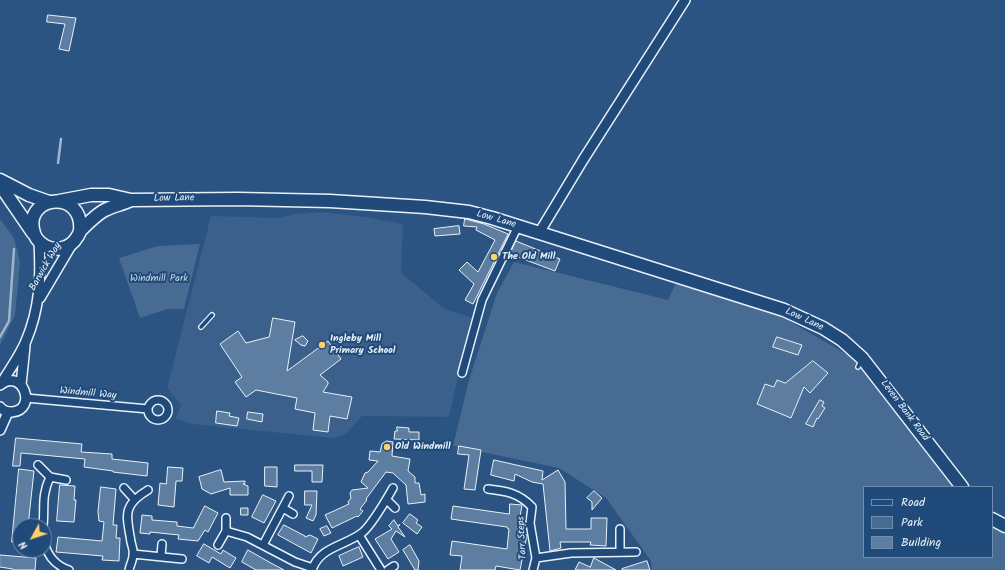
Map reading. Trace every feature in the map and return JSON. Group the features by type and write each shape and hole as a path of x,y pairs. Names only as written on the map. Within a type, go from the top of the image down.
{"main road":[{"name":"Low Lane","path":"0,180 29,195 54,201 91,195 109,195 131,200 253,199 330,201 469,212 784,310 823,328 842,340"},
{"path":"0,185 37,238 45,246 59,249 72,244 80,231 81,223 76,212 67,203 54,201 42,206 36,211 33,219 32,227 37,238"},
{"name":"Low Lane","path":"80,231 105,210 131,200"},
{"name":"Leven Bank Road","path":"842,340 961,486"},
{"path":"993,520 1005,526"}],"street":[{"path":"539,233 583,160 685,0"},
{"path":"462,373 482,300 518,226"},
{"name":"Barwick Way","path":"37,238 41,269 39,301"},
{"name":"Barwick Way","path":"21,385 26,342 39,301 72,244"},
{"name":"Barwick Way","path":"1,385 26,342"},
{"path":"0,430 4,410 14,412 20,409 26,398 24,388 21,385 8,381 1,385"},
{"name":"Windmill Way","path":"26,398 148,409"},
{"path":"38,465 50,477 66,480"},
{"path":"43,518 43,498 50,477"},
{"path":"124,488 134,499"},
{"path":"226,531 247,537 294,562 313,569 320,557 329,549 359,535 366,529 387,500 393,488"},
{"name":"Tarr Steps","path":"488,489 506,491 524,498 532,507 530,523 536,558 533,570"},
{"path":"129,570 133,554 127,518 130,505 134,499 148,490"},
{"path":"263,545 289,496"},
{"path":"387,500 395,508"},
{"path":"283,508 293,514"},
{"path":"218,545 226,531 226,518"},
{"path":"620,529 620,552"},
{"path":"359,535 381,570"},
{"path":"161,556 162,544"},
{"path":"536,558 571,553 636,552"},
{"path":"133,554 182,559"},
{"path":"51,558 56,568 69,570"}],"lane":[{"path":"201,326 212,315"}],"shaded area":[{"name":"Ingleby Mill Primary School","path":"323,212 403,224 401,273 445,309 473,318 449,417 362,416 346,434 332,438 192,424 176,419 181,405 167,388 211,216 279,218 295,214"}],"green space":[{"path":"0,219 14,238 20,262 15,315 0,345"},
{"name":"Windmill Park","path":"200,244 184,309 168,309 140,318 119,258 158,246"},
{"path":"514,262 668,300 676,283 784,318 855,359 954,486 863,486 863,558 993,558 993,527 1005,532 1005,570 652,570 651,561 606,498 559,468 453,446 469,380 497,293"}],"building":[{"path":"48,15 76,18 69,51 59,49 65,24 47,22"},
{"path":"465,219 484,224 508,234 473,304 465,300 474,284 459,270 467,262 478,272 495,240 476,230 477,227 464,226"},
{"path":"459,226 460,234 435,236 434,229"},
{"path":"516,241 560,259 555,271 510,254"},
{"path":"273,318 295,322 287,371 328,341 341,359 320,375 328,382 323,392 352,397 347,419 330,416 328,432 313,430 315,413 295,409 297,398 256,390 246,397 235,382 242,377 220,344 238,331 246,343 269,337"},
{"path":"303,336 308,341 305,346 301,345 295,340"},
{"path":"777,337 802,345 798,355 773,347"},
{"path":"813,361 828,373 810,393 804,387 791,418 757,404 765,384 774,387 777,380 785,383"},
{"path":"820,400 824,402 822,406 825,408 818,419 817,418 813,427 806,424"},
{"path":"217,411 230,413 229,416 239,418 237,426 216,423"},
{"path":"248,412 263,414 262,422 247,419"},
{"path":"397,427 409,428 409,432 419,432 419,440 394,439"},
{"path":"16,438 82,444 81,452 112,454 112,459 148,463 147,476 84,467 85,459 21,453 20,466 13,466"},
{"path":"387,441 393,442 392,456 410,459 408,471 415,477 415,483 419,483 421,495 425,494 425,502 408,504 406,485 393,473 386,472 366,499 367,500 360,509 363,511 358,517 357,516 332,528 325,515 349,504 348,502 351,498 350,493 352,490 368,488 361,482 365,473 368,472 378,461 369,460 370,451 380,452 382,444"},
{"path":"459,446 481,450 475,490 464,489 469,455 458,454"},
{"path":"494,460 543,471 542,480 558,470 565,482 566,529 591,529 591,518 607,518 606,546 590,545 591,542 560,542 561,548 550,551 543,484 532,482 515,474 514,481 491,475"},
{"path":"295,465 323,465 322,482 312,482 312,471 295,471"},
{"path":"168,467 183,468 182,481 176,481 174,507 158,505 160,483 166,484"},
{"path":"265,467 277,467 277,487 265,486"},
{"path":"19,469 34,471 29,518 14,518"},
{"path":"221,470 224,482 245,481 243,484 248,486 248,495 230,495 230,488 211,494 202,489 199,477"},
{"path":"60,485 75,486 74,500 76,500 74,522 57,521"},
{"path":"101,487 116,489 113,525 117,525 116,538 120,538 119,561 102,560 103,556 56,552 58,537 102,541 104,522 99,521 98,512"},
{"path":"305,491 317,491 316,515 313,521 306,518 312,505 305,505"},
{"path":"594,491 602,498 592,510 592,502 587,498"},
{"path":"263,495 276,501 264,523 252,517"},
{"path":"510,504 522,505 517,534 527,535 520,570 496,566 495,570 460,570 462,556 450,555 452,541 507,549 509,529 507,527 451,519 453,506 509,514"},
{"path":"205,506 218,513 208,532 205,530 198,541 178,539 179,535 150,532 150,534 140,533 142,515 152,516 152,520 177,522 177,526 193,528"},
{"path":"241,508 248,508 248,515 241,515"},
{"path":"410,514 418,520 416,523 422,527 417,534 403,523"},
{"path":"394,520 398,526 400,524 398,527 405,537 396,531 391,539 399,552 388,559 375,539 392,529 389,526"},
{"path":"284,525 305,537 310,535 318,539 311,553 278,535"},
{"path":"327,526 331,533 324,536 320,529"},
{"path":"204,544 221,554 223,550 236,558 230,568 212,557 209,563 197,556"},
{"path":"410,545 419,561 418,570 415,570 403,550"},
{"path":"359,547 363,557 343,566 339,556"},
{"path":"248,550 284,570 256,570 242,562"},
{"path":"0,555 12,556 12,558 36,558 35,570 13,570 0,567"},
{"path":"594,558 616,570 575,570 579,562 590,567"},
{"path":"647,561 650,570 622,570 622,569"}],"waterway":[{"path":"58,163 61,139"},
{"path":"0,337 9,321 14,249"}],"place":[{"name":"The Old Mill","path":"494,257"},
{"name":"Ingleby Mill Primary School","path":"322,345"},
{"name":"Old Windmill","path":"387,447"}]}
